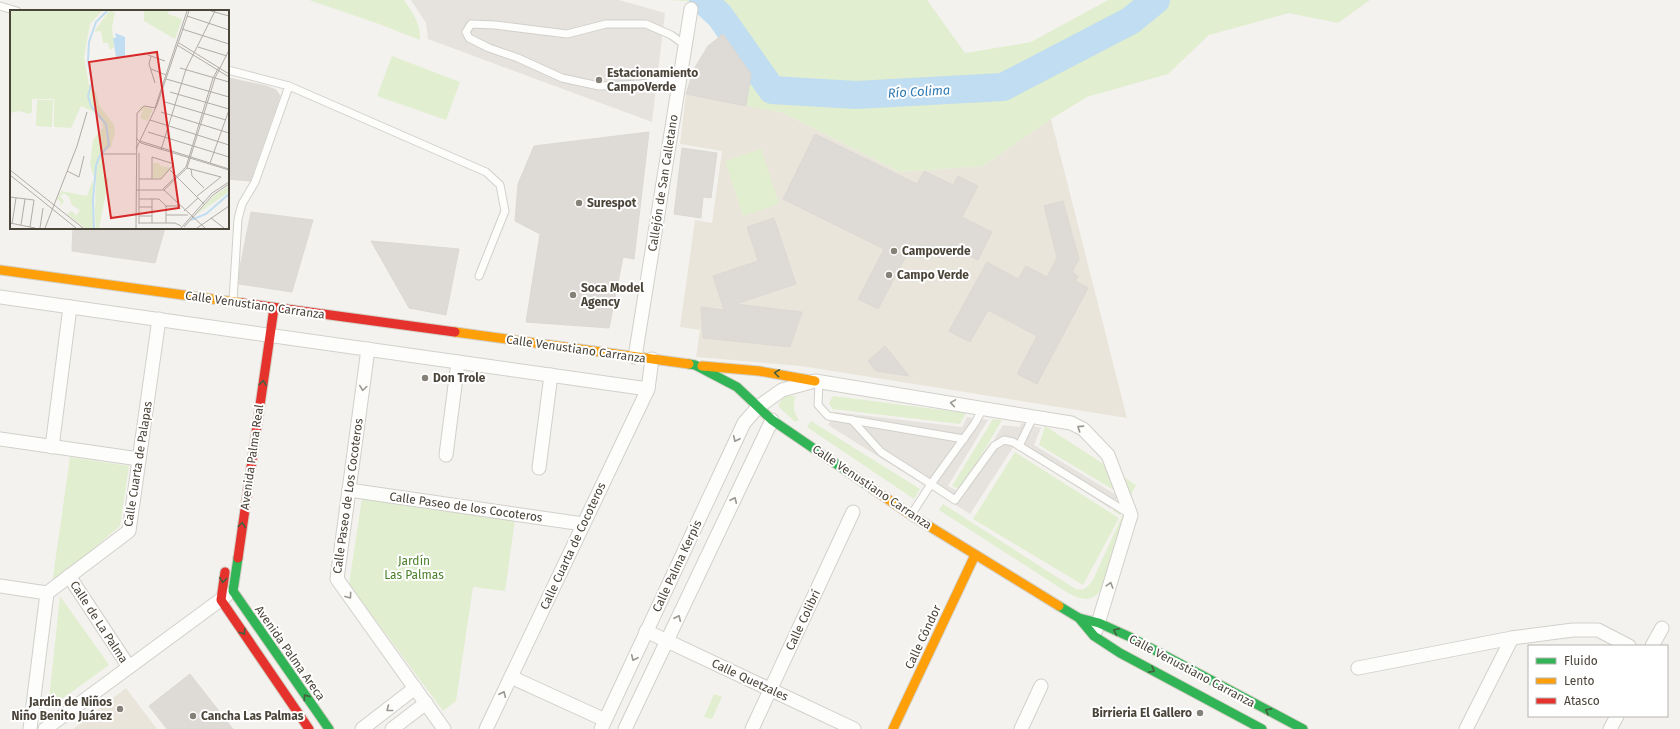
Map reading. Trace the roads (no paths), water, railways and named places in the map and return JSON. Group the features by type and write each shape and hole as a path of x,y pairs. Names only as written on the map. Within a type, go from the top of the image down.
{"street":[{"name":"Callejón de San Calletano","path":"635,357 691,9"},
{"name":"Calle Venustiano Carranza","path":"0,270 233,302 261,310 274,308 695,365 737,387 772,420 911,515 1079,618 1099,623 1130,637 1303,729"},
{"path":"0,297 648,389"},
{"path":"52,447 70,307"},
{"name":"Avenida Palma Real","path":"233,592 261,334 274,308"},
{"name":"Calle Cuarta de Palapas","path":"47,593 129,531 158,319"},
{"name":"Calle Paseo de Los Cocoteros","path":"368,349 337,579 444,729"},
{"name":"Calle Cuarta de Cocoteros","path":"486,729 648,389 652,360"},
{"path":"446,455 458,362"},
{"path":"695,365 737,368 791,375 817,381 1071,423 1083,429 1108,455 1131,515 1094,636"},
{"path":"539,468 550,375"},
{"name":"Calle Palma Kerpis","path":"603,724 744,424 758,407 782,390 817,381"},
{"name":"Calle Palma Kerpis","path":"625,729 772,420"},
{"path":"0,439 139,459"},
{"name":"Calle Paseo de los Cocoteros","path":"349,490 583,524"},
{"name":"Calle Colibrí","path":"752,729 853,512"},
{"name":"Calle Cóndor","path":"892,729 975,555"},
{"path":"226,561 221,600 309,729"},
{"name":"Calle de La Palma","path":"69,576 129,667"},
{"path":"0,586 47,593 30,729"},
{"path":"45,729 233,592"},
{"name":"Avenida Palma Areca","path":"233,592 329,729"},
{"name":"Calle Venustiano Carranza","path":"1079,618 1094,636 1120,653 1262,729"},
{"path":"1653,645 1662,628"},
{"path":"1358,668 1512,638 1573,630 1598,630 1627,645"},
{"name":"Calle Quetzales","path":"646,631 854,729"},
{"path":"1466,729 1512,638"},
{"path":"1173,682 1184,666"},
{"path":"511,677 603,724"},
{"path":"1021,729 1041,686"},
{"path":"362,729 415,688"},
{"path":"392,729 426,704"},
{"path":"1610,729 1616,717"}],"lane":[{"path":"0,6 14,10"},
{"path":"679,80 599,86 584,83 562,78 518,58 489,48 469,38 466,32 471,24 495,25 567,34 606,24 646,24 671,35 685,45"},
{"path":"229,70 289,86 486,172 500,185 505,211 479,276"},
{"path":"233,302 238,219 242,204 255,182 289,86"},
{"path":"817,381 818,405 828,416 964,439"},
{"path":"911,515 931,484 975,423 983,408"},
{"path":"1018,446 1033,417"},
{"path":"852,420 880,452 955,500 994,446 1004,440 1018,446 1131,515"}],"waterway":[{"name":"Río Colima","path":"703,0 720,16 772,90 856,95 1003,87 1130,21 1156,0"}],"place":[{"name":"Estacionamiento CampoVerde","path":"599,80"},
{"name":"Surespot","path":"579,203"},
{"name":"Campoverde","path":"894,251"},
{"name":"Campo Verde","path":"889,275"},
{"name":"Soca Model Agency","path":"573,295"},
{"name":"Don Trole","path":"425,378"},
{"name":"Jardín de Niños Niño Benito Juárez","path":"120,709"},
{"name":"Birrieria El Gallero","path":"1200,713"},
{"name":"Cancha Las Palmas","path":"193,716"}],"park label":[{"name":"Jardín Las Palmas","path":"414,568"}]}
